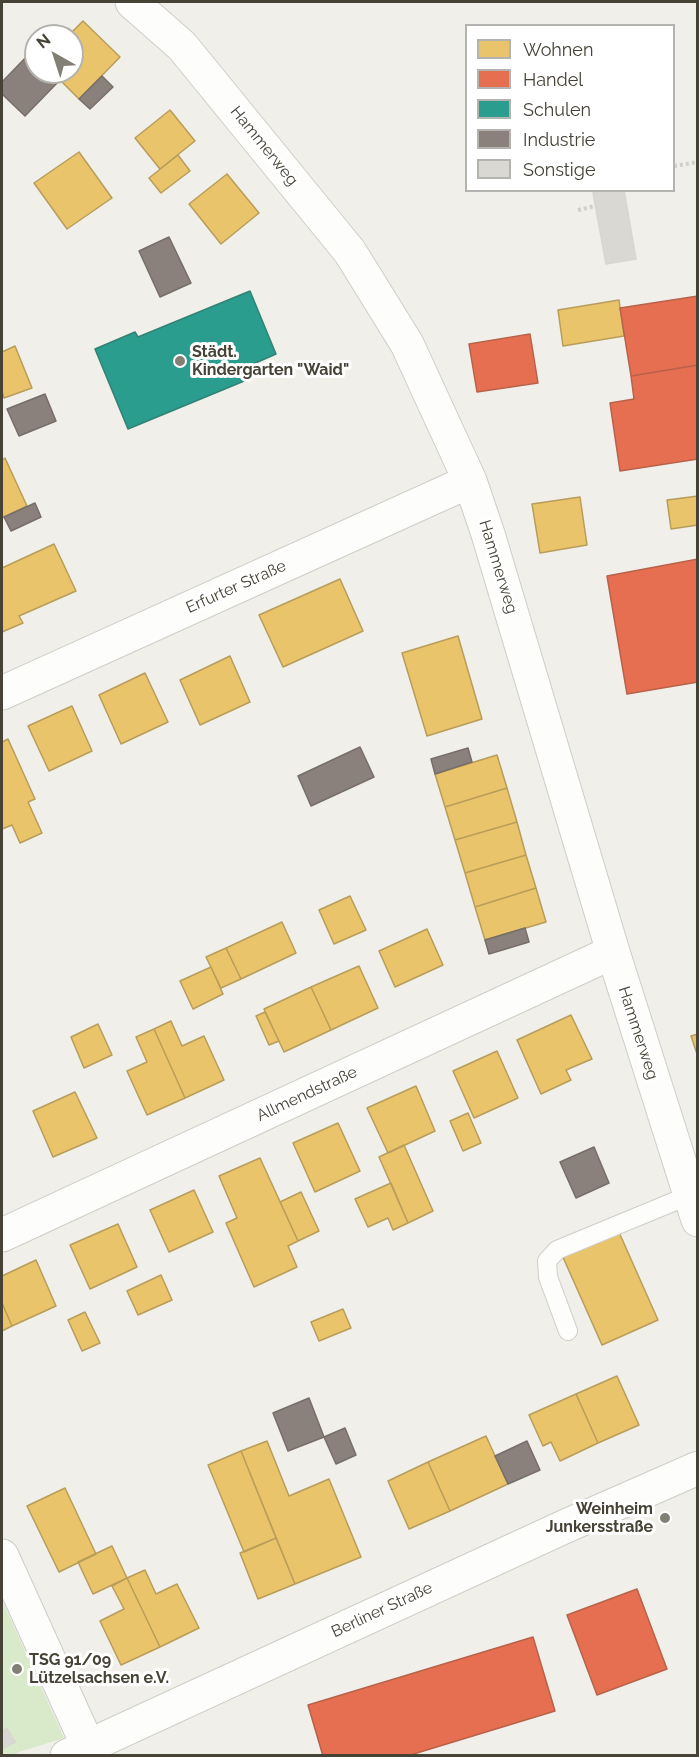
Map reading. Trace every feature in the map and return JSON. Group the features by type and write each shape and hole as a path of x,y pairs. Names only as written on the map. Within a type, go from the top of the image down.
{"street":[{"name":"Hammerweg","path":"132,2 182,46 350,252 407,344 470,482 492,545 613,952 694,1208"},
{"name":"Erfurter Straße","path":"2,693 470,482"},
{"name":"Allmendstraße","path":"2,1235 613,952"},
{"name":"Berliner Straße","path":"78,1751 555,1531 698,1468"},
{"path":"2,1556 78,1751"}],"lane":[{"path":"568,1331 548,1277 547,1262 556,1250 694,1208"}],"path":[{"path":"675,166 698,162"},
{"path":"578,210 595,206"}],"green space":[{"name":"TSG 91/09 Lützelsachsen e.V.","path":"2,1600 64,1738 14,1755 2,1755"}],"building: Wohnen":[{"path":"83,21 120,57 79,99 64,84 84,84 84,24 80,24"},
{"path":"170,110 195,141 160,169 135,138"},
{"path":"79,152 112,198 67,229 34,183"},
{"path":"178,155 190,171 161,193 149,178"},
{"path":"227,174 259,213 221,244 189,204"},
{"path":"619,300 624,336 563,346 558,310"},
{"path":"15,346 32,388 4,398 2,352"},
{"path":"5,458 27,506 2,518 2,460"},
{"path":"698,496 698,525 671,529 667,500"},
{"path":"580,497 587,545 540,553 532,504"},
{"path":"54,544 76,591 19,616 23,623 2,632 2,568"},
{"path":"340,579 363,631 283,667 259,615"},
{"path":"458,636 482,719 427,736 402,653"},
{"path":"230,656 250,702 200,725 180,680"},
{"path":"145,673 168,722 121,744 99,695"},
{"path":"72,706 92,751 49,771 28,726"},
{"path":"8,739 35,799 28,802 42,833 20,843 12,825 2,829 2,742"},
{"path":"497,755 507,788 445,807 435,774"},
{"path":"507,788 517,822 455,840 445,807"},
{"path":"517,822 526,855 465,873 455,840"},
{"path":"526,855 536,888 475,907 465,873"},
{"path":"536,888 546,922 485,940 475,907"},
{"path":"350,896 366,930 334,944 319,910"},
{"path":"282,922 296,953 241,979 226,948"},
{"path":"427,929 443,965 395,987 379,951"},
{"path":"226,948 241,979 221,988 206,957"},
{"path":"359,966 378,1008 331,1030 311,987"},
{"path":"211,967 223,994 193,1009 180,981"},
{"path":"311,987 331,1030 284,1052 264,1009"},
{"path":"265,1012 279,1041 269,1045 256,1016"},
{"path":"571,1015 592,1059 566,1070 571,1080 541,1094 517,1040"},
{"path":"171,1021 182,1046 204,1036 224,1080 185,1098 154,1029"},
{"path":"98,1024 112,1055 84,1068 71,1037"},
{"path":"154,1029 185,1098 147,1115 127,1071 147,1062 136,1037"},
{"path":"698,1034 698,1057 691,1036"},
{"path":"497,1051 518,1098 474,1118 453,1071"},
{"path":"416,1086 435,1131 388,1153 367,1108"},
{"path":"75,1092 97,1138 53,1157 33,1111"},
{"path":"468,1113 481,1143 463,1151 450,1121"},
{"path":"338,1123 360,1171 315,1192 293,1143"},
{"path":"404,1145 433,1211 408,1223 379,1157"},
{"path":"260,1158 298,1241 288,1246 297,1267 254,1287 226,1223 237,1218 219,1176"},
{"path":"391,1183 408,1223 393,1230 388,1218 368,1227 355,1199"},
{"path":"194,1190 213,1232 169,1252 150,1210"},
{"path":"301,1192 319,1231 298,1241 280,1202"},
{"path":"118,1224 137,1267 90,1289 70,1245"},
{"path":"618,1230 658,1320 602,1345 562,1255"},
{"path":"36,1260 56,1306 12,1326 2,1303 2,1276"},
{"path":"161,1275 172,1300 138,1315 127,1291"},
{"path":"2,1303 12,1326 2,1331"},
{"path":"343,1309 351,1328 319,1341 311,1322"},
{"path":"85,1312 100,1343 82,1351 68,1320"},
{"path":"617,1376 639,1425 598,1443 576,1394"},
{"path":"576,1394 598,1443 560,1461 551,1442 543,1446 529,1415"},
{"path":"486,1436 508,1484 450,1511 428,1462"},
{"path":"267,1441 289,1496 329,1479 361,1557 295,1584 241,1451"},
{"path":"241,1451 276,1538 244,1552 208,1465"},
{"path":"428,1462 450,1511 409,1529 388,1481"},
{"path":"65,1488 96,1554 59,1572 27,1506"},
{"path":"276,1538 295,1584 258,1599 240,1553"},
{"path":"112,1546 127,1578 93,1594 78,1562"},
{"path":"145,1570 156,1594 177,1584 199,1628 160,1647 127,1578"},
{"path":"127,1578 160,1647 121,1665 100,1621 124,1609 112,1586"}],"building: Handel":[{"path":"698,296 698,365 631,376 620,308"},
{"path":"530,334 538,383 477,392 469,344"},
{"path":"698,365 698,459 620,471 610,403 634,399 631,376"},
{"path":"698,559 698,682 627,694 607,576"},
{"path":"637,1589 667,1669 597,1695 567,1615"},
{"path":"533,1637 555,1711 407,1756 323,1756 308,1705"}],"building: Schulen":[{"name":"Städt. Kindergarten \"Waid\"","path":"250,291 276,354 244,368 249,379 128,429 95,349 135,332 138,337"}],"building: Industrie":[{"path":"24,59 24,84 56,84 25,116 2,94 2,82"},
{"path":"102,76 113,87 90,109 79,99"},
{"path":"169,237 191,283 160,297 139,251"},
{"path":"45,394 56,421 19,436 7,409"},
{"path":"35,503 41,517 11,531 4,517"},
{"path":"360,747 374,777 311,806 298,776"},
{"path":"468,748 472,762 435,774 431,759"},
{"path":"525,928 529,942 489,954 485,940"},
{"path":"594,1147 609,1183 576,1198 560,1162"},
{"path":"309,1398 324,1437 288,1451 273,1413"},
{"path":"345,1428 356,1455 336,1464 324,1437"},
{"path":"527,1441 540,1470 508,1484 495,1456"}],"building: Sonstige":[{"path":"624,192 636,259 606,264 593,193"},
{"path":"7,1728 15,1742 2,1749 2,1732"}],"place":[{"name":"Städt. Kindergarten \"Waid\"","path":"180,361"},
{"name":"Weinheim Junkersstraße","path":"665,1518"},
{"name":"TSG 91/09 Lützelsachsen e.V.","path":"17,1669"}]}
